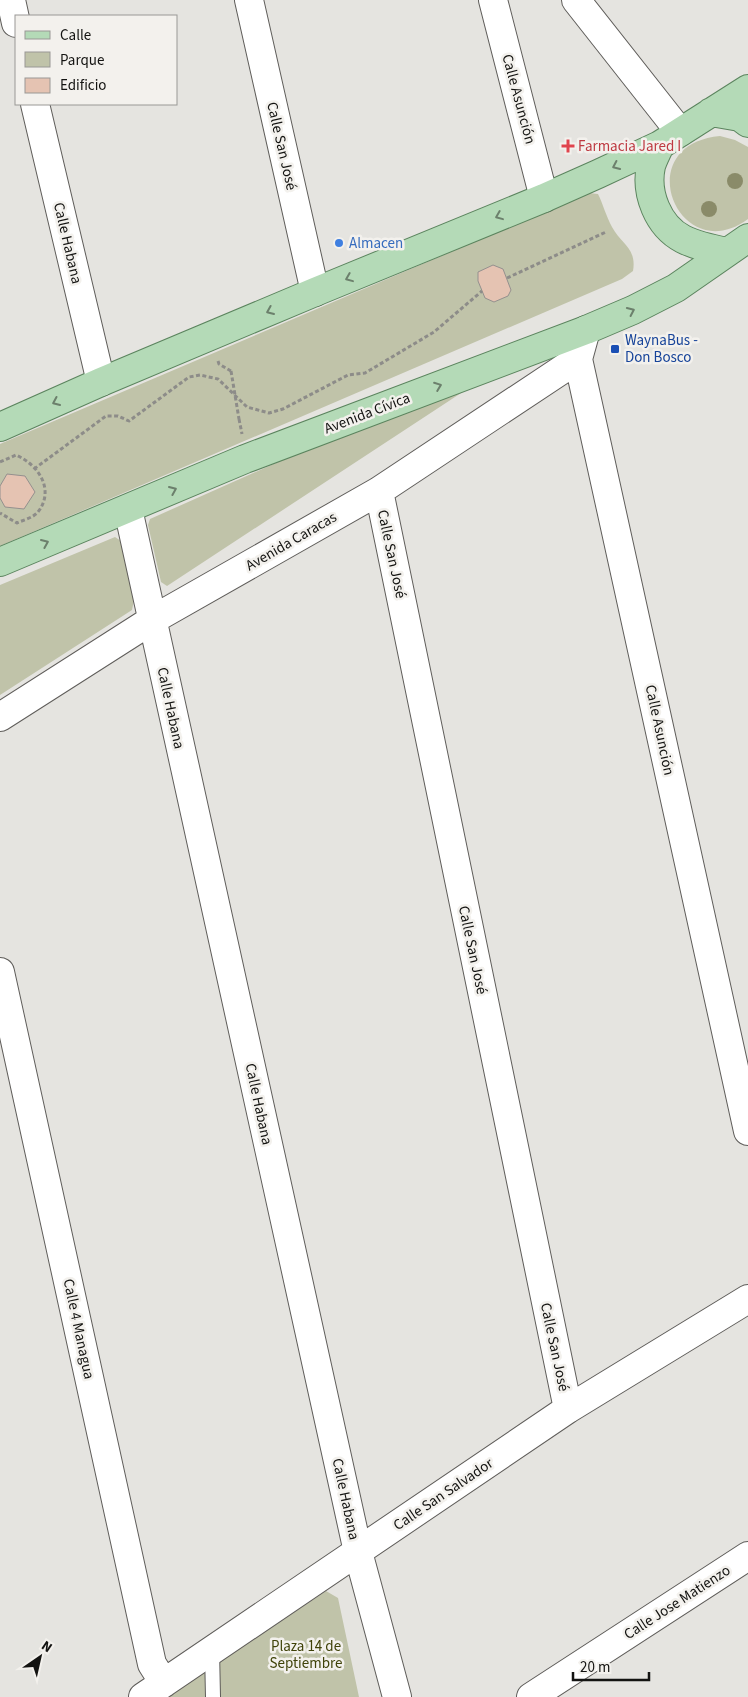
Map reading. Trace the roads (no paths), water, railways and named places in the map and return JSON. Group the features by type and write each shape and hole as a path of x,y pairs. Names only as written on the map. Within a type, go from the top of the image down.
{"main road":[{"path":"0,427 101,382 544,198 670,138 748,89"},
{"path":"711,112 740,118 748,123"},
{"path":"670,138 652,165 649,181 653,203 664,223 681,238 701,246 738,245"},
{"name":"Avenida Cívica","path":"0,562 245,459 586,330 634,310 676,288 738,245"}],"street":[{"path":"11,0 15,18"},
{"name":"Calle San José","path":"249,0 315,292"},
{"name":"Calle Asunción","path":"493,0 544,198"},
{"path":"576,0 670,138"},
{"name":"Calle Habana","path":"35,105 101,382"},
{"name":"Calle Asunción","path":"586,330 578,359 748,1130"},
{"name":"Avenida Caracas","path":"0,717 152,620 379,491 578,359"},
{"name":"Calle San José","path":"379,491 568,1409"},
{"name":"Calle Habana","path":"128,509 358,1552 398,1697"},
{"name":"Calle 4 Managua","path":"0,972 150,1654 153,1690"},
{"name":"Calle San Salvador","path":"153,1690 568,1409 748,1299"},
{"name":"Calle Jose Matienzo","path":"531,1697 748,1556"}],"lane":[{"path":"212,1650 213,1697"}],"place":[{"name":"Farmacia Jared I","path":"568,146"},
{"name":"Almacen","path":"339,243"},
{"name":"WaynaBus - Don Bosco","path":"615,349"}],"park label":[{"name":"Plaza 14 de Septiembre","path":"306,1654"}]}
